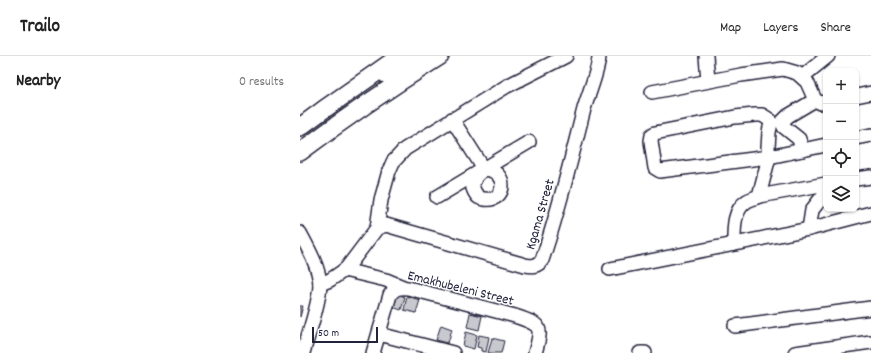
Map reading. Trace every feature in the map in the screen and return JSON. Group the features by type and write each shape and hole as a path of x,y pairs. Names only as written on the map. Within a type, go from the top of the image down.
{"main road":[{"path":"300,127 400,56"},
{"path":"300,152 368,102 440,56"}],"street":[{"path":"300,135 358,94 417,56"},
{"path":"300,145 324,126 427,56"},
{"path":"320,284 330,280 344,270 377,228 385,183 393,162 405,149 507,86 566,56"},
{"name":"Kgama Street","path":"377,228 386,225 525,265 536,266 539,264 542,260 550,234 590,89 599,63 599,56"},
{"path":"706,56 708,81"},
{"path":"802,77 828,56"},
{"path":"652,92 783,69 792,70 807,82 820,101 788,116 782,122 784,127 800,139 802,150"},
{"path":"859,95 871,93"},
{"path":"759,196 769,157 768,148 771,123 770,120 762,116 755,115 735,117 656,133 651,138 655,168 660,171 769,157 823,146"},
{"path":"452,119 484,169"},
{"path":"859,137 871,135"},
{"path":"437,198 530,142"},
{"path":"859,179 871,177"},
{"path":"734,244 734,230 739,209 747,200 759,196 823,185"},
{"path":"809,229 812,210 823,196"},
{"path":"610,269 809,229 871,214"},
{"path":"300,233 316,268 320,284 303,353"},
{"path":"344,270 379,279 403,288"},
{"name":"Emakhubeleni Street","path":"373,353 390,295 397,288 403,288 530,321 536,324 539,330 535,353"},
{"path":"735,326 871,308"},
{"path":"379,334 453,353"},
{"path":"795,353 871,342"},
{"path":"640,353 645,353"}],"building":[{"path":"395,293 405,297 401,310 390,306"},
{"path":"407,296 420,300 416,313 404,310"},
{"path":"300,306 303,306 300,317"},
{"path":"470,313 482,316 479,330 467,327"},
{"path":"441,325 452,329 448,343 436,340"},
{"path":"466,332 477,335 474,349 463,346"},
{"path":"479,335 489,337 486,352 481,351 481,348 477,347"},
{"path":"492,338 504,341 501,353 488,353"}]}
